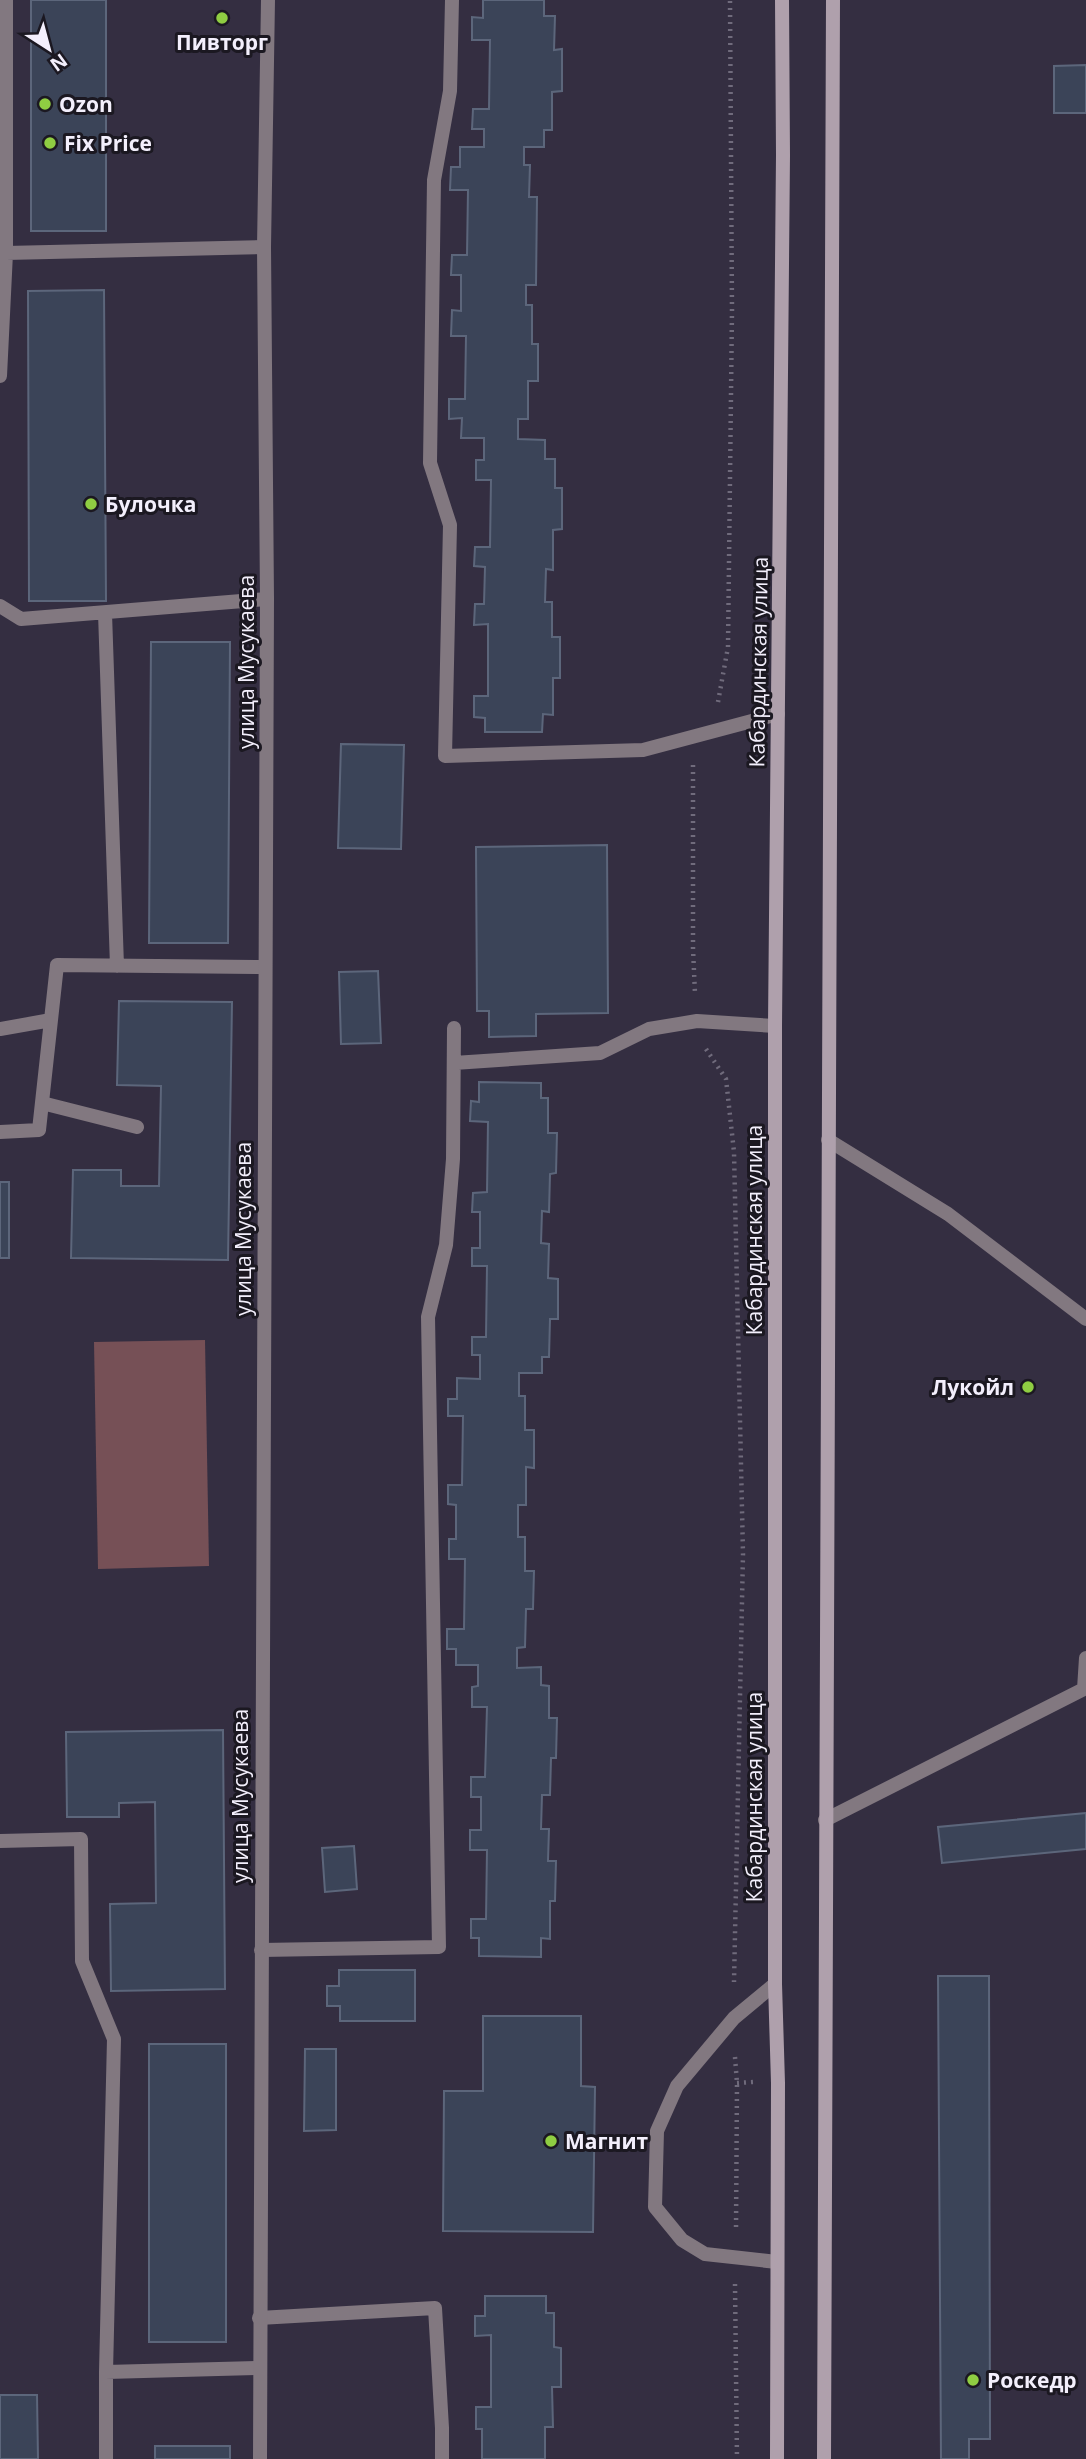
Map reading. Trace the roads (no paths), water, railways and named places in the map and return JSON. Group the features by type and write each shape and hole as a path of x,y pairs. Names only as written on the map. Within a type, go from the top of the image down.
{"main road":[{"name":"Кабардинская улица","path":"777,2459 775,1026 782,0"},
{"path":"824,2459 833,0"}],"street":[{"path":"0,376 6,253 6,0"},
{"name":"улица Мусукаева","path":"260,2459 267,599 264,247 268,0"},
{"path":"452,0 450,91 434,180 430,463 450,525 445,756 643,750 778,714"},
{"path":"6,253 264,247"},
{"path":"0,606 22,619 267,599"},
{"path":"105,613 117,966"},
{"path":"0,1132 39,1130 57,965 265,967"},
{"path":"0,1029 51,1020"},
{"path":"454,1063 600,1053 649,1029 697,1021 775,1026"},
{"path":"261,1950 439,1947 428,1317 446,1245 453,1159 454,1028"},
{"path":"42,1103 137,1127"},
{"path":"828,1140 948,1213 1086,1319"},
{"path":"825,1821 1084,1689 1086,1658"},
{"path":"0,1841 80,1839 82,1961 114,2039 106,2459"},
{"path":"775,1984 734,2018 677,2087 657,2131 655,2207 682,2240 705,2254 777,2262"},
{"path":"259,2318 435,2308 442,2459"},
{"path":"106,2372 259,2368"}],"place":[{"name":"Пивторг","path":"222,18"},
{"name":"Ozon","path":"45,104"},
{"name":"Fix Price","path":"50,143"},
{"name":"Булочка","path":"91,504"},
{"name":"Лукойл","path":"1028,1387"},
{"name":"Магнит","path":"551,2141"},
{"name":"Роскедр","path":"973,2380"}]}
